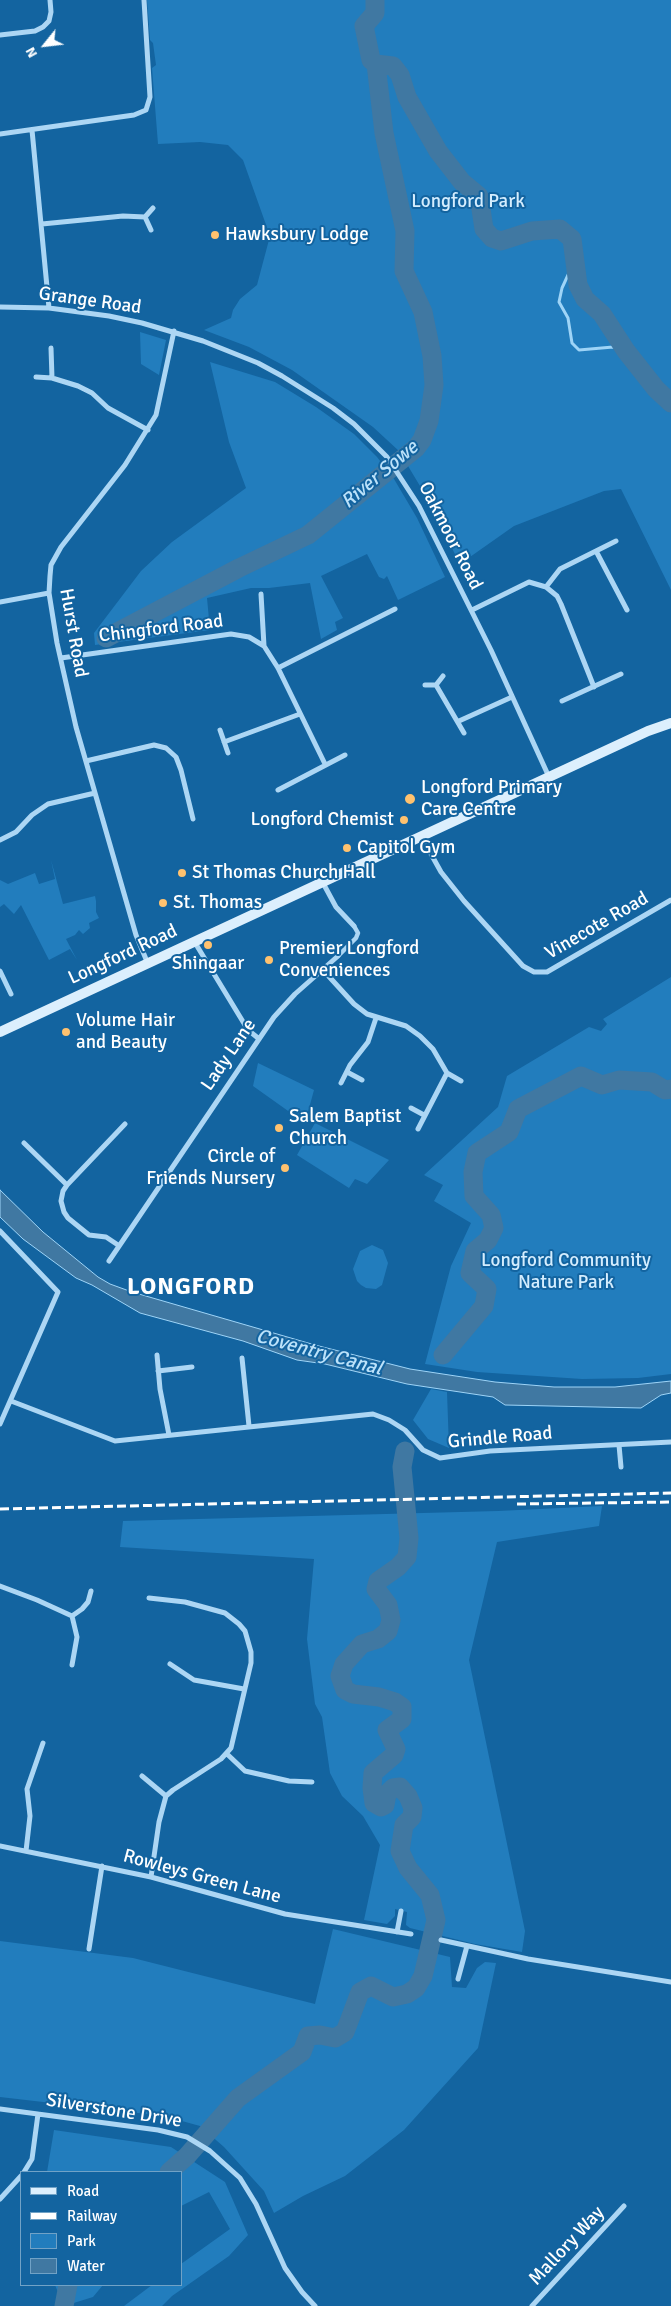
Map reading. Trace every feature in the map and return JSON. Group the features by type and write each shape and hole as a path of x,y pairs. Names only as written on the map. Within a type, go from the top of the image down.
{"main road":[{"name":"Longford Road","path":"0,1032 421,836 671,723"}],"street":[{"path":"0,36 35,31 43,27 49,21 51,12 50,0"},
{"path":"0,134 134,115 146,110 150,97 144,0"},
{"path":"32,130 49,308"},
{"path":"145,217 153,208"},
{"path":"42,224 123,216 145,217"},
{"path":"145,217 151,230"},
{"name":"Grange Road","path":"0,307 49,308 109,316 174,331"},
{"name":"Hurst Road","path":"148,964 136,935 76,727 49,593 51,565 61,546 125,465 156,415 174,331"},
{"name":"Oakmoor Road","path":"174,331 258,363 299,386 354,424 387,457 399,472 419,506 472,610 549,778"},
{"path":"51,348 52,378"},
{"path":"36,377 52,378 92,393 108,408 148,430"},
{"path":"546,587 560,569 616,542"},
{"path":"596,551 627,610"},
{"path":"472,610 528,582 546,587 557,596 561,604 594,688"},
{"path":"0,602 49,593"},
{"path":"261,594 264,646 278,668 326,764"},
{"path":"278,668 395,609"},
{"name":"Chingford Road","path":"61,658 230,634 248,637 264,646"},
{"path":"562,701 621,674"},
{"path":"436,685 444,676"},
{"path":"425,684 436,685"},
{"path":"436,685 459,721 464,733"},
{"path":"459,721 512,697"},
{"path":"224,742 300,714"},
{"path":"220,730 228,753"},
{"path":"86,761 154,745 166,748 176,757 181,770 193,819"},
{"path":"278,790 345,755"},
{"path":"0,840 16,832 32,815 48,804 95,793"},
{"name":"Vinecote Road","path":"421,836 441,872 464,901 523,966 534,972 550,970 671,900"},
{"name":"Lady Lane","path":"109,1261 258,1038 289,999 356,938 358,933 354,926 336,907 323,883"},
{"path":"194,941 248,1030 258,1038"},
{"path":"323,970 360,1009 376,1018 397,1023 414,1031 427,1042 448,1072 461,1082"},
{"path":"0,972 11,994"},
{"path":"341,1083 368,1042 376,1018"},
{"path":"347,1072 362,1080"},
{"path":"418,1129 448,1072"},
{"path":"410,1108 424,1115"},
{"path":"118,1245 106,1237 89,1235 68,1218 61,1201 63,1191 67,1186 125,1124"},
{"path":"24,1143 67,1186"},
{"path":"0,1231 58,1292 0,1424"},
{"path":"157,1355 169,1435"},
{"path":"242,1358 249,1426"},
{"path":"158,1371 192,1367"},
{"name":"Grindle Road","path":"11,1401 110,1440 373,1414 389,1420 405,1430 429,1453 440,1458 490,1451 671,1442"},
{"path":"619,1445 621,1467"},
{"path":"0,1586 38,1600 72,1616 78,1637 72,1665"},
{"path":"72,1616 88,1602 91,1591"},
{"path":"149,1598 185,1602 211,1608 239,1624 249,1641 251,1652 251,1663 235,1738 227,1754 166,1796 151,1877"},
{"path":"170,1664 194,1680 244,1689"},
{"path":"26,1851 30,1816 27,1789 43,1743"},
{"path":"227,1754 246,1771 289,1781 312,1782"},
{"path":"142,1776 166,1796"},
{"name":"Rowleys Green Lane","path":"0,1846 151,1877 285,1914 411,1934"},
{"path":"89,1949 102,1866"},
{"path":"397,1932 401,1911"},
{"path":"441,1940 528,1959 671,1982"},
{"path":"458,1979 468,1946"},
{"name":"Silverstone Drive","path":"0,2109 158,2130 187,2138 210,2151 240,2178 256,2204 285,2268 302,2292 315,2306"},
{"path":"25,2171 32,2159 38,2114"},
{"path":"0,2199 20,2177"},
{"name":"Mallory Way","path":"532,2306 624,2206"}],"green space":[{"name":"Longford Park","path":"147,0 671,0 671,590 621,489 604,491 514,526 460,564 423,491 399,451 373,427 292,370 249,347 204,330 231,318 233,310 240,299 257,285 270,236 243,160 228,145 200,142 158,144 152,68 156,65 153,43 150,40"},
{"path":"140,332 166,340 159,375 141,364"},
{"path":"210,362 275,382 316,407 354,434 377,457 394,479 417,518 445,577 398,600 387,576 384,579 379,577 367,554 321,576 343,618 335,622 337,630 321,639 310,583 269,588 251,588 207,598 210,630 95,645 94,633 141,571 172,542 246,488 229,442"},
{"path":"51,860 63,904 95,896 96,912 99,918 89,923 90,928 83,934 79,930 75,935 66,939 77,960 70,949 49,960 21,905 14,914 4,904 0,907 0,880 8,884 35,873 39,884 55,879"},
{"name":"Longford Community Nature Park","path":"671,977 671,1374 638,1378 582,1379 477,1372 425,1364 451,1266 471,1223 434,1201 443,1185 424,1175 498,1107 507,1076 589,1027 601,1031 607,1024 603,1019"},
{"path":"258,1063 314,1090 305,1123 253,1086"},
{"path":"315,1123 389,1160 367,1184 355,1179 349,1188 297,1155"},
{"path":"372,1245 383,1250 388,1263 382,1285 376,1289 366,1288 361,1285 357,1281 353,1269 360,1251"},
{"path":"431,1389 447,1392 449,1448 428,1439 413,1420"},
{"path":"602,1506 599,1526 497,1542 469,1660 525,1931 522,1952 475,1944 410,1928 406,1925 407,1912 395,1909 395,1916 387,1924 364,1920 380,1845 363,1816 342,1796 330,1773 322,1717 315,1704 307,1639 314,1559 120,1547 123,1521 498,1511"},
{"path":"333,1929 450,1957 452,1987 466,1988 477,1968 485,1962 496,1963 478,2048 404,2130 345,2176 303,2196 274,2213 264,2191 224,2147 200,2126 164,2116 0,2097 0,1941 133,1958 315,2004"},
{"path":"54,2130 171,2147 225,2182 248,2235 229,2256 172,2296 162,2306 124,2306 151,2286 182,2286 182,2263 230,2229 209,2192 182,2206 182,2171 47,2171"},
{"path":"55,2286 102,2286 93,2297 64,2306"}],"water":[{"name":"Coventry Canal","path":"0,1190 43,1232 98,1277 110,1284 132,1292 315,1345 410,1369 495,1382 554,1387 615,1387 671,1381 671,1393 661,1395 641,1408 505,1405 493,1397 407,1384 325,1364 297,1360 243,1341 140,1313 92,1285 76,1278 23,1239 0,1217"}],"waterway":[{"name":"River Sowe","path":"375,0 375,13 364,26 371,60 376,64 393,66 400,75 407,97 438,151 462,182 479,196 484,229 492,238 501,241 532,231 560,229 572,239 578,285 585,299 602,314 626,351 656,389 671,403"},
{"name":"River Sowe","path":"106,638 239,568 308,535 416,448 422,440 429,421 434,385 432,356 423,312 404,271 405,231 384,133 376,64"},
{"path":"574,262 562,288 559,302 568,318 572,343 579,350 613,347 626,351"},
{"name":"River Sowe","path":"443,1355 484,1306 487,1289 470,1273 475,1251 488,1240 494,1228 491,1215 474,1196 473,1172 477,1153 509,1132 518,1109 581,1076 602,1085 619,1080 652,1082 665,1090 671,1089"},
{"name":"River Sowe","path":"170,2171 187,2156 238,2098 302,2052 308,2036 320,2035 335,2038 345,2032 360,1992 371,1986 393,1997 407,1994 416,1988 423,1976 436,1920 430,1895 408,1868 400,1851 404,1825 412,1817 413,1808 408,1796 400,1787 393,1788 387,1794 385,1805 381,1807 374,1803 372,1788 373,1773 394,1755 396,1749 387,1730 402,1719 402,1707 395,1702 379,1697 353,1694 345,1690 340,1676 344,1664 362,1644 378,1639 388,1631 391,1620 388,1605 376,1589 378,1581 398,1567 407,1557 409,1538 402,1467 405,1451"},
{"name":"River Sowe","path":"64,2306 68,2286"}],"railway":[{"path":"0,1509 671,1493"},
{"path":"517,1504 671,1502"}],"place":[{"name":"Hawksbury Lodge","path":"215,235"},
{"name":"Longford Primary Care Centre","path":"410,799"},
{"name":"Longford Chemist","path":"404,820"},
{"name":"Capitol Gym","path":"347,848"},
{"name":"St Thomas Church Hall","path":"182,873"},
{"name":"St. Thomas","path":"163,903"},
{"name":"Shingaar","path":"208,945"},
{"name":"Premier Longford Conveniences","path":"269,960"},
{"name":"Volume Hair and Beauty","path":"66,1032"},
{"name":"Salem Baptist Church","path":"279,1128"},
{"name":"Circle of Friends Nursery","path":"285,1168"}],"district":[{"name":"LONGFORD","path":"191,1288"}]}
